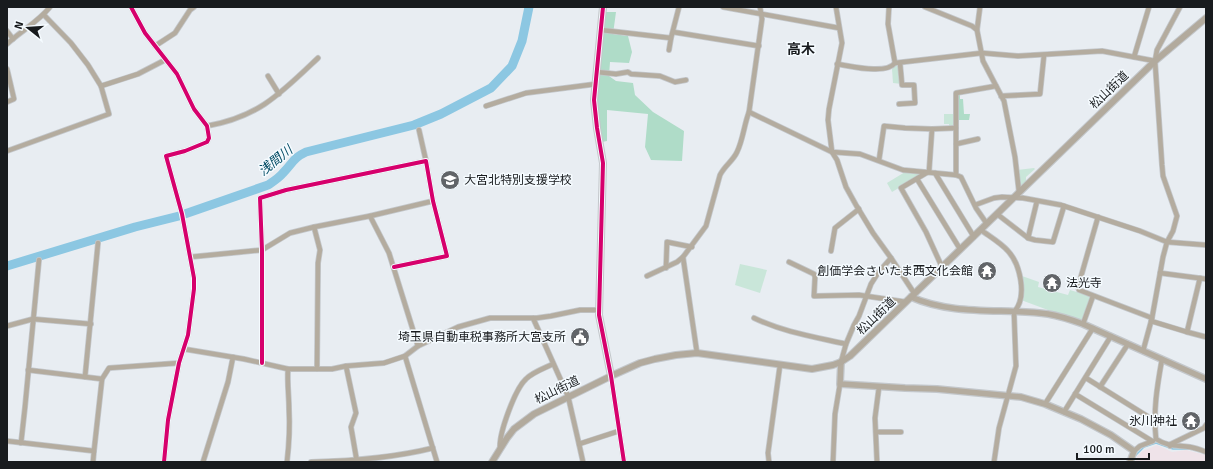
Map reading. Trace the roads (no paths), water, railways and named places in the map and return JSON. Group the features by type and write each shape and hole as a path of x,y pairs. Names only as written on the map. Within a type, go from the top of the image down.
{"main road":[{"name":"松山街道","path":"492,462 514,429 534,414 568,396 640,363 676,355 697,353 812,369 841,362 850,356 1155,61 1206,18"}],"street":[{"path":"7,44 44,15 50,7"},
{"path":"131,7 145,32 177,74 194,109 207,126 209,138 207,142 185,151 166,156 182,216 194,278 189,328 184,350 179,363 168,420 164,462 168,462"},
{"path":"155,46 175,33 190,10 194,7"},
{"path":"603,7 595,112 603,169 599,310 624,462"},
{"path":"669,50 679,7"},
{"path":"723,7 839,28"},
{"path":"647,276 666,268 683,257 692,247 706,226 720,175 736,154 749,112 762,19 760,7"},
{"path":"889,7 888,24 902,85 914,85 915,103 899,104"},
{"path":"925,7 972,26 977,30"},
{"path":"940,13 941,7"},
{"path":"980,7 977,30 983,61 1004,101 1015,157 1019,192"},
{"path":"1134,57 1149,7"},
{"path":"1143,351 1152,319 1167,242 1173,231 1177,216 1163,170 1159,140 1155,61 1157,50 1180,7"},
{"path":"837,8 842,43 828,120 832,152 837,160 846,187 873,233 892,258 913,295 923,301 952,307 1048,314 1084,324 1206,379"},
{"path":"7,150 109,114 101,86 88,65 71,43 44,15"},
{"path":"601,30 671,38"},
{"path":"7,31 13,39"},
{"path":"673,32 759,46"},
{"path":"838,64 881,70 892,67 897,63 982,53 1018,56 1102,51 1155,61"},
{"path":"1001,96 1040,94 1044,55"},
{"path":"207,126 225,123 240,118 272,100 318,58"},
{"path":"101,86 138,74 165,60"},
{"path":"7,69 14,99 7,102"},
{"path":"597,72 616,74 628,72 632,74 660,76 675,82 686,80"},
{"path":"268,76 279,94"},
{"path":"486,106 526,93 596,84"},
{"path":"956,175 956,93 996,86"},
{"path":"749,112 832,152 860,154 903,170 956,175 961,177 975,205 987,224"},
{"path":"879,160 884,126 932,129 956,128"},
{"path":"929,172 932,129"},
{"path":"394,267 447,256 433,201 426,161 418,130"},
{"path":"956,144 978,139"},
{"path":"262,363 262,250 260,198 286,190 426,161"},
{"path":"929,172 901,188 926,232 942,267"},
{"path":"935,173 974,237"},
{"path":"917,179 960,249"},
{"path":"975,205 994,198 1013,198 1037,201 1064,206 1140,231 1167,242 1206,245"},
{"path":"190,257 262,250 290,233 314,226 370,216 433,201"},
{"path":"1028,238 1037,201"},
{"path":"997,214 1028,238 1053,242 1064,206"},
{"path":"831,251 835,228 859,209"},
{"path":"370,216 389,253 402,299 418,346"},
{"path":"1098,218 1078,286 1079,290 1187,332 1206,336"},
{"path":"314,226 320,250 318,263 317,369"},
{"path":"981,230 1008,250 1018,267 1021,281 1021,294 1017,309 1014,312 1016,366 999,428 994,462"},
{"path":"666,268 667,242 692,247"},
{"path":"85,377 98,243"},
{"path":"683,257 697,353"},
{"path":"833,462 835,414 840,384 841,362 846,344 859,316 871,284 878,273 892,258"},
{"path":"20,443 25,407 39,260"},
{"path":"789,262 814,274 814,296 866,296 906,302"},
{"path":"1160,273 1206,279"},
{"path":"1187,332 1200,278"},
{"path":"1084,324 1093,296"},
{"path":"184,350 233,357 288,369 332,369 346,366 384,363 405,356 418,346 458,327 490,318 533,318 580,310 599,310"},
{"path":"533,318 568,396 583,462"},
{"path":"754,318 784,330 846,344"},
{"path":"7,326 33,319 90,324"},
{"path":"1045,404 1092,328"},
{"path":"1064,412 1111,336"},
{"path":"1100,387 1128,344"},
{"path":"405,356 437,462"},
{"path":"202,462 228,382 233,357"},
{"path":"1154,440 1155,400 1162,359"},
{"path":"93,462 102,379 109,368 179,363"},
{"path":"500,448 500,438 519,388 529,376 553,364"},
{"path":"769,462 768,453 780,365"},
{"path":"346,366 356,413 351,427 356,461"},
{"path":"287,462 289,447 287,385 288,369"},
{"path":"28,370 102,379"},
{"path":"1086,378 1155,421"},
{"path":"840,384 937,389 1021,397 1045,404 1094,425 1112,435 1134,452"},
{"path":"877,462 875,418 879,387"},
{"path":"1075,394 1162,444 1190,447 1206,452"},
{"path":"1170,446 1171,444 1204,428 1206,425"},
{"path":"579,444 619,431"},
{"path":"876,432 901,432"},
{"path":"1130,462 1134,452 1140,446 1154,440"},
{"path":"7,441 94,451"},
{"path":"311,462 356,461 392,457 433,448"}],"waterway":[{"name":"浅間川","path":"7,266 135,227 179,216 268,185 280,176 296,159 306,152 414,125 441,114 491,88 512,66 522,41 529,7"},
{"path":"1135,456 1144,447 1156,443 1173,449 1191,449"}],"place":[{"name":"大宮北特別支援学校","path":"450,180"},
{"name":"創価学会さいたま西文化会館","path":"987,271"},
{"name":"法光寺","path":"1052,283"},
{"name":"埼玉県自動車税事務所大宮支所","path":"580,337"},
{"name":"氷川神社","path":"1191,421"}],"district":[{"name":"高木","path":"801,49"}]}
